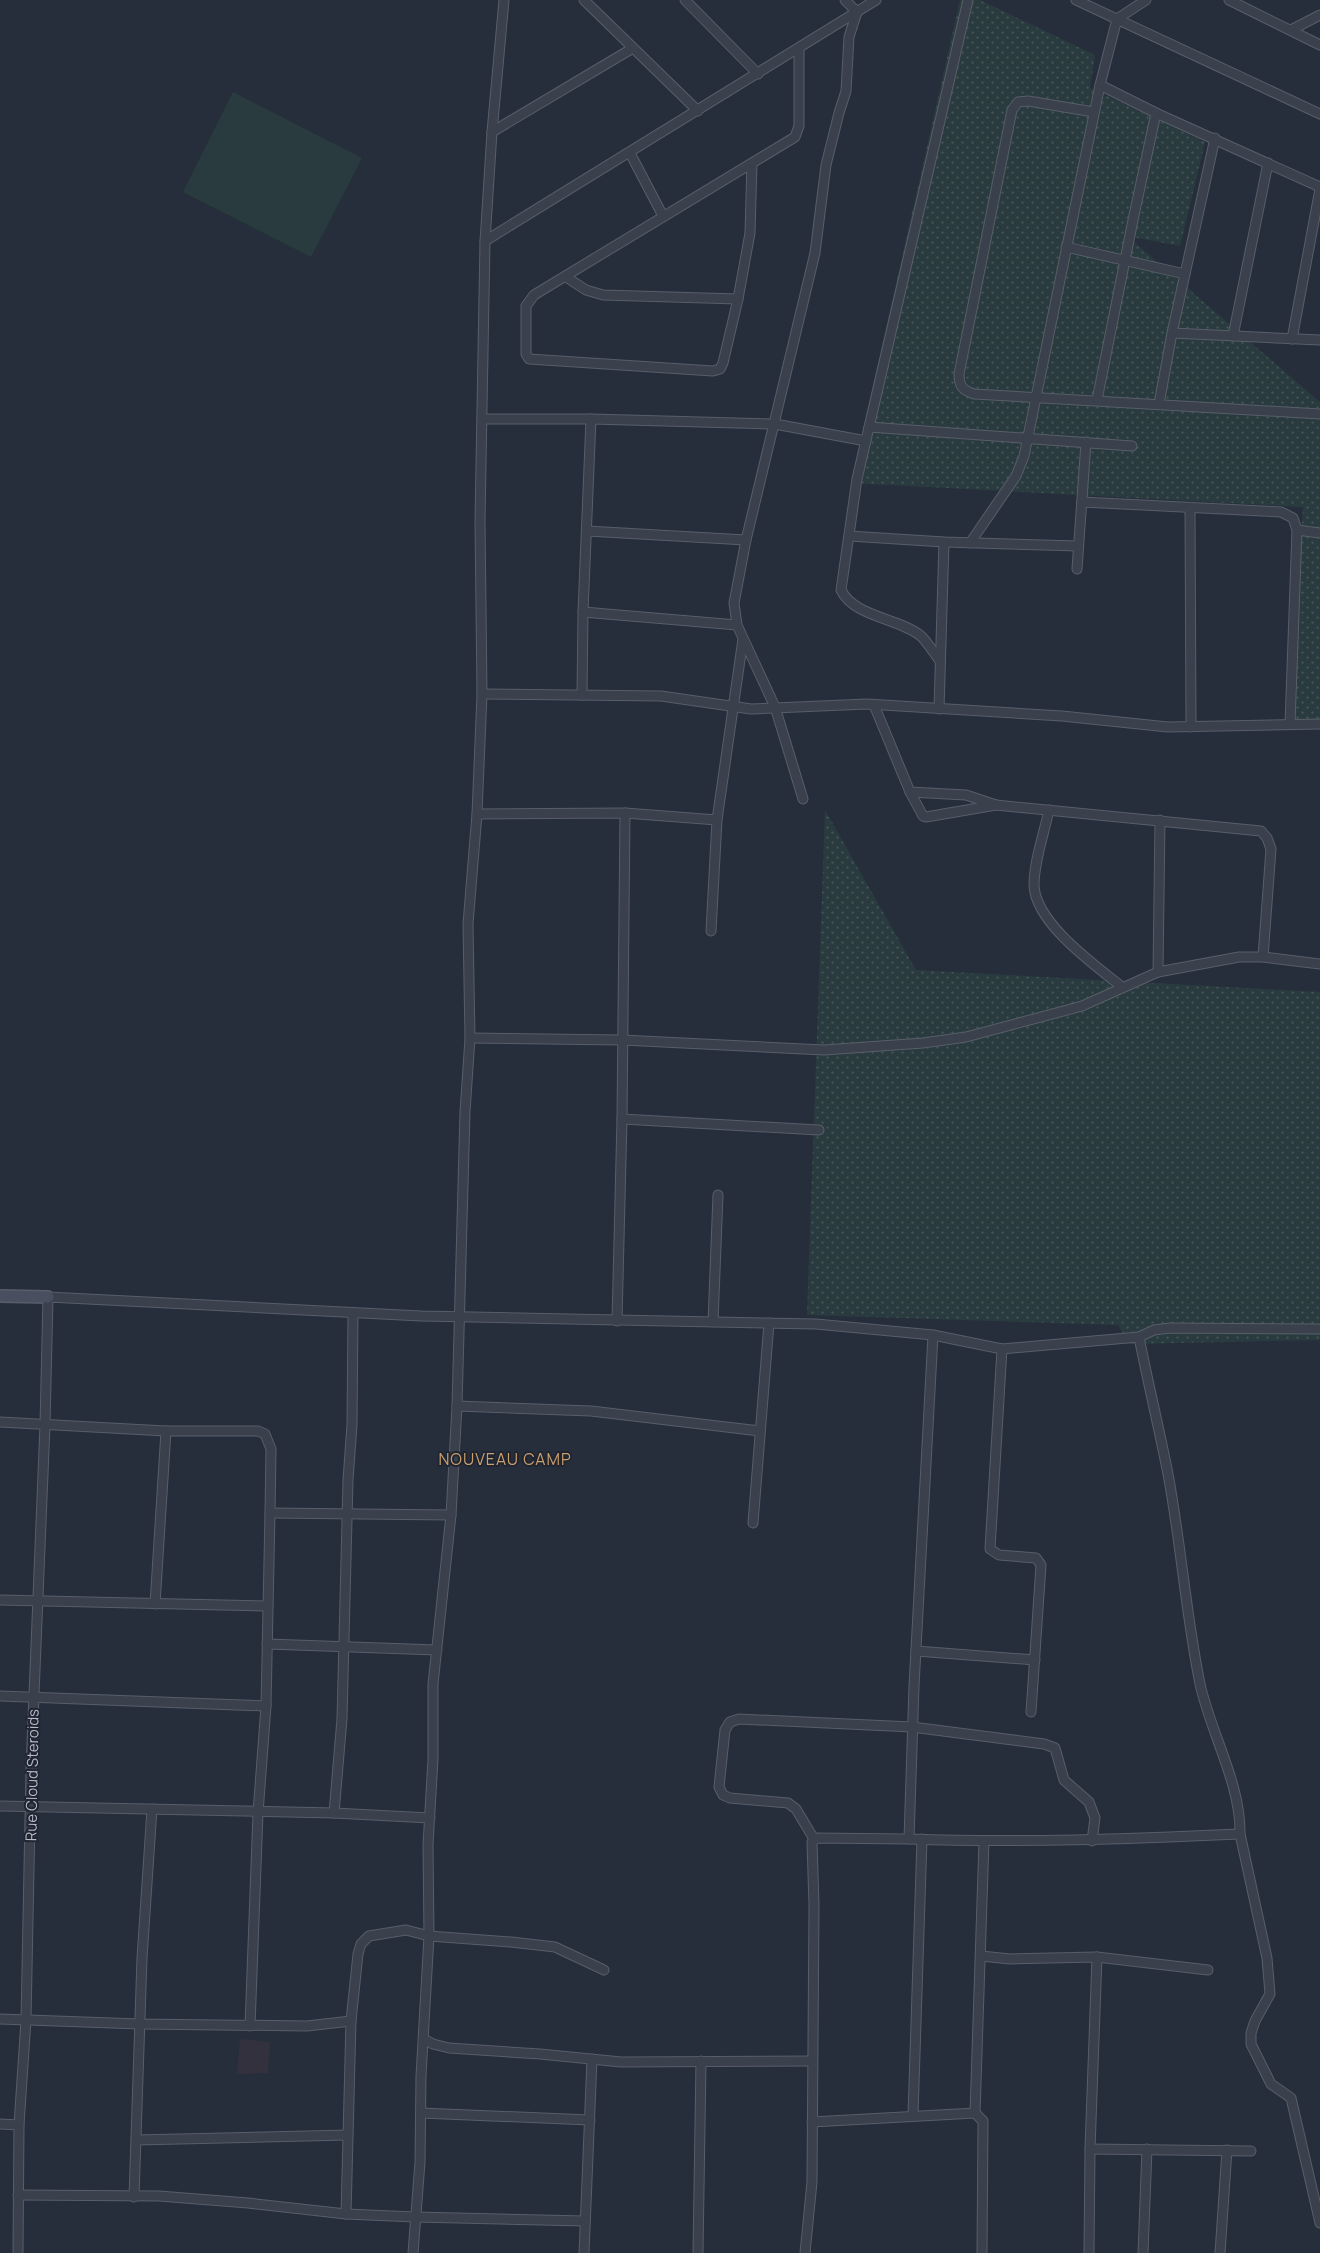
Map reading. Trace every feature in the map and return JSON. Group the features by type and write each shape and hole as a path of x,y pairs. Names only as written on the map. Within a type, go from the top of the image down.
{"street":[{"path":"413,2253 420,2162 429,1936 427,1883 433,1684 451,1515 457,1406 465,1112 470,1038 468,924 477,814 482,694 480,521 485,241 492,132 504,0"},
{"path":"584,0 698,111"},
{"path":"686,0 758,74"},
{"path":"845,0 857,12"},
{"path":"485,241 876,0"},
{"path":"940,661 921,637 901,625 870,614 844,596 841,590 857,479 968,0"},
{"path":"1076,0 1320,114"},
{"path":"970,543 1016,476 1027,437 1094,112 1117,19 1146,0"},
{"path":"1229,0 1320,45"},
{"path":"803,799 775,707 737,625 734,603 746,540 815,253 826,165 846,91 849,37 857,12"},
{"path":"1291,30 1320,15"},
{"path":"492,132 633,48"},
{"path":"752,163 750,233 738,299 720,370 528,359 526,354 526,315 529,300 663,216 795,137 798,132 799,49"},
{"path":"1100,85 1156,113 1215,138 1320,188 1292,338"},
{"path":"1094,112 1028,101 1018,102 1012,110 959,374 959,384 964,391 974,394 1034,398 1097,400 1320,414"},
{"path":"1097,400 1124,261 1156,113"},
{"path":"1159,404 1172,333 1215,138"},
{"path":"630,153 663,216"},
{"path":"1233,336 1268,163"},
{"path":"1066,247 1185,274"},
{"path":"566,277 586,290 603,295 738,299"},
{"path":"1172,333 1320,340"},
{"path":"482,419 591,419 775,424 866,441"},
{"path":"582,695 583,612 591,419"},
{"path":"869,427 1132,446"},
{"path":"1077,569 1086,442"},
{"path":"1082,502 1281,512 1293,518 1297,530 1290,724"},
{"path":"1190,508 1191,726"},
{"path":"587,530 746,540"},
{"path":"1297,530 1320,533"},
{"path":"849,536 944,542 1078,546"},
{"path":"938,709 944,542"},
{"path":"583,612 737,625"},
{"path":"711,931 717,820 743,638"},
{"path":"482,694 661,696 751,709 874,705 1062,716 1168,727 1320,724"},
{"path":"874,705 910,792 923,816 996,805"},
{"path":"910,792 966,795 996,805 1260,831 1267,838 1271,849 1263,957"},
{"path":"1049,810 1034,885 1037,900 1044,914 1078,950 1122,987"},
{"path":"477,814 625,813 717,820"},
{"path":"617,1321 622,1119 625,813"},
{"path":"1158,972 1160,820"},
{"path":"470,1038 622,1040 824,1050 924,1043 966,1037 1072,1008 1158,972 1239,956 1320,964"},
{"path":"622,1119 818,1130"},
{"path":"713,1322 718,1195"},
{"path":"0,1296 459,1317 816,1324 933,1335 1002,1349 1139,1337 1154,1330 1170,1328 1320,1329"},
{"name":"Rue Cloud Steroids","path":"18,2253 19,2125 26,2020 30,1807 45,1425 48,1297"},
{"path":"334,1813 342,1720 347,1514 352,1425 353,1313"},
{"path":"753,1523 769,1323"},
{"path":"910,1839 912,1727 933,1335"},
{"path":"1139,1337 1168,1475 1200,1684 1210,1722 1237,1798 1240,1834 1267,1958 1270,1994 1255,2021 1251,2033 1251,2044 1270,2084 1291,2098 1320,2223"},
{"path":"1002,1349 990,1550 999,1554 1040,1559 1031,1712"},
{"path":"457,1406 592,1411 760,1431"},
{"path":"0,1422 166,1431 258,1430 265,1434 270,1449 266,1706 258,1813 250,2026"},
{"path":"155,1604 166,1431"},
{"path":"270,1513 451,1515"},
{"path":"0,1600 268,1606"},
{"path":"267,1644 437,1650"},
{"path":"916,1651 1034,1660"},
{"path":"0,1696 266,1706"},
{"path":"805,2253 812,2182 814,1840 796,1808 788,1803 730,1798 723,1795 719,1787 725,1730 730,1722 739,1719 912,1727 997,1736 1044,1744 1055,1748 1064,1780 1089,1802 1095,1818 1092,1841"},
{"path":"0,1806 258,1813 334,1813 430,1818"},
{"path":"134,2197 146,1888 152,1809"},
{"path":"814,1840 1092,1841 1240,1834"},
{"path":"913,2116 922,1839"},
{"path":"982,2253 982,2121 975,2113 984,1842"},
{"path":"346,2214 351,2021 358,1954 361,1944 365,1939 369,1936 406,1930 429,1936 556,1947 604,1970"},
{"path":"981,1956 1010,1959 1097,1957 1208,1970"},
{"path":"1089,2253 1090,2148 1097,1957"},
{"path":"0,2019 250,2026 322,2026 351,2021"},
{"path":"424,2039 433,2044 449,2048 621,2062 812,2061"},
{"path":"584,2253 592,2059"},
{"path":"698,2253 701,2061"},
{"path":"421,2113 590,2120"},
{"path":"812,2122 975,2113"},
{"path":"0,2124 19,2125"},
{"path":"136,2140 348,2135"},
{"path":"1090,2148 1251,2151"},
{"path":"1143,2253 1147,2149"},
{"path":"1220,2253 1227,2150"},
{"path":"18,2195 159,2196 248,2203 346,2214 585,2220"}],"shaded area":[{"path":"960,0 980,0 1095,55 1090,88 1205,142 1180,246 1127,236 1320,402 1320,724 1291,722 1303,507 851,483"},
{"path":"233,92 362,158 311,257 183,192"},
{"path":"825,810 916,970 1320,992 1320,1340 1129,1344 1118,1325 807,1315"},
{"path":"240,2039 270,2042 268,2073 237,2074"}],"district":[{"name":"NOUVEAU CAMP","path":"505,1459"}]}
